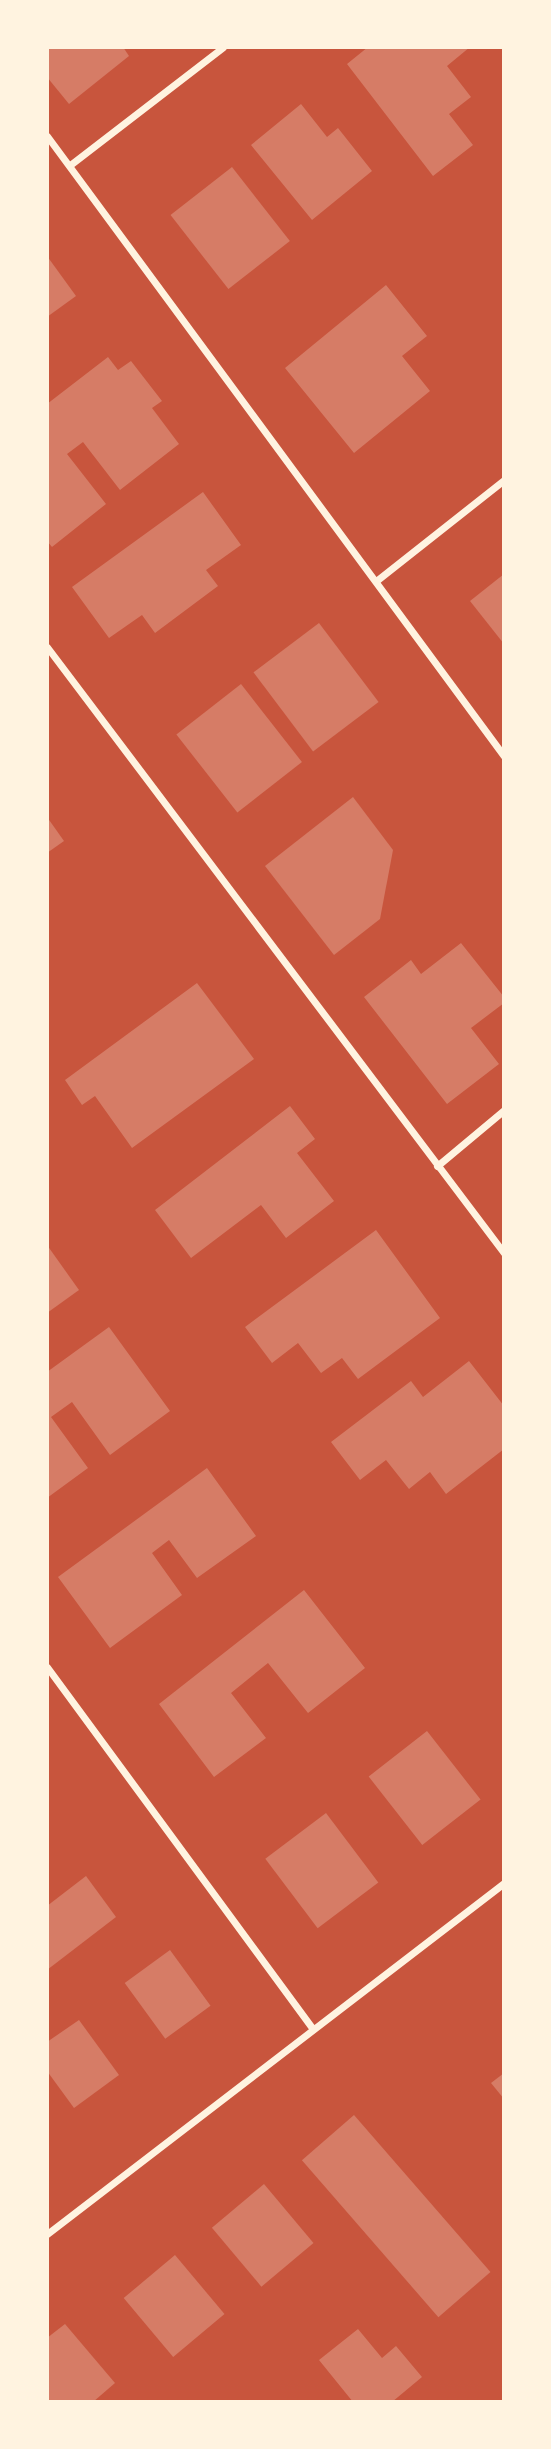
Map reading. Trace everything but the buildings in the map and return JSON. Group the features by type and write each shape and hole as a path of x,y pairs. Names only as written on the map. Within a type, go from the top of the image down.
{"street":[{"path":"70,165 223,47"},
{"path":"47,136 504,756"},
{"path":"376,581 504,480"},
{"path":"47,647 504,1253"},
{"path":"436,1166 504,1110"},
{"path":"47,1667 313,2029"},
{"path":"47,2235 504,1883"}]}
